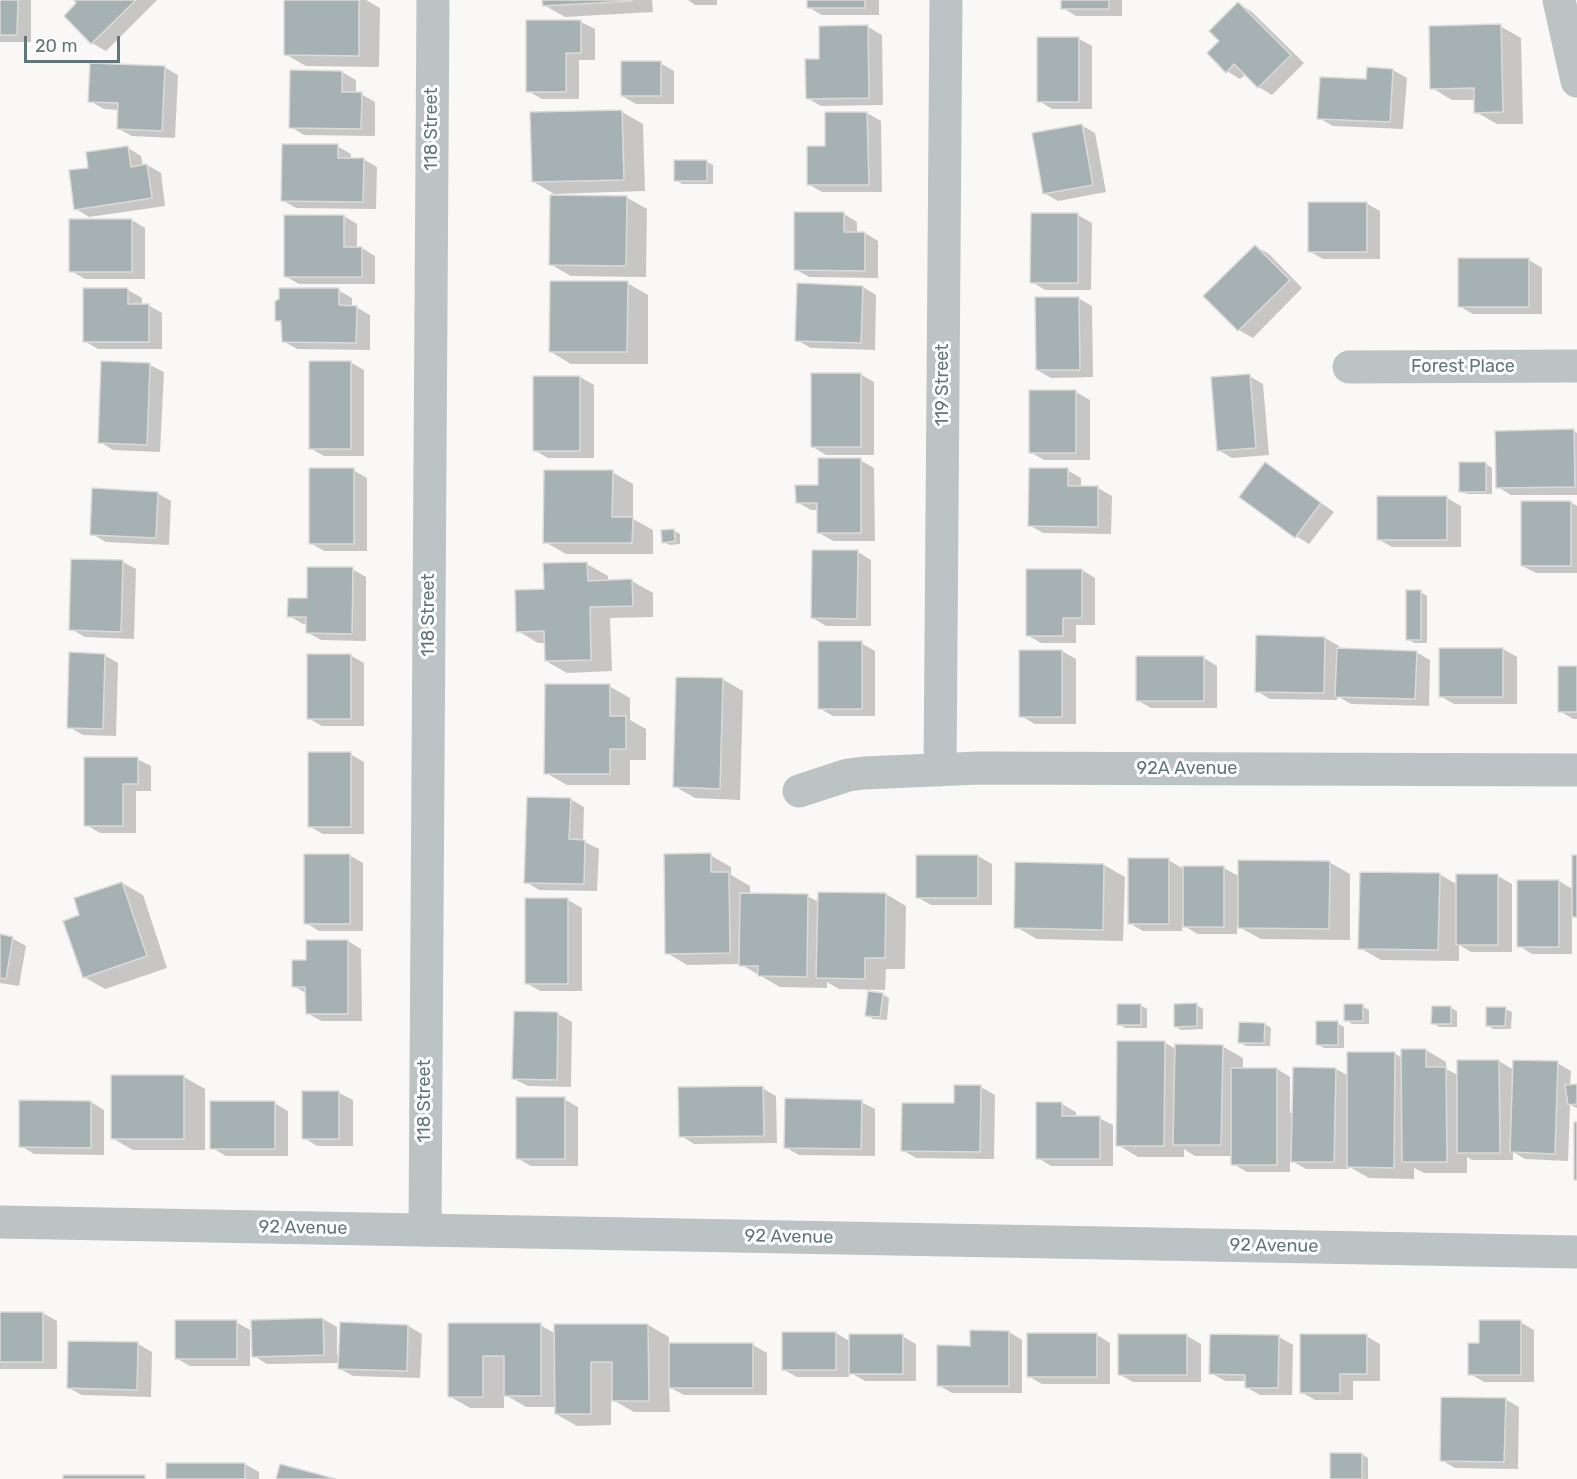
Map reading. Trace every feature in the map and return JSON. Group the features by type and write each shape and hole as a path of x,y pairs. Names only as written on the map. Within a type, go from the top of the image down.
{"street":[{"name":"118 Street","path":"425,1230 433,0"},
{"name":"119 Street","path":"940,770 946,0"},
{"path":"1559,0 1577,81"},
{"name":"Forest Place","path":"1349,367 1577,366"},
{"name":"92A Avenue","path":"799,791 848,775 979,768 1577,770"},
{"name":"92 Avenue","path":"0,1222 1577,1252"}],"building":[{"path":"0,0 18,0 17,35 0,35"},
{"path":"74,0 136,0 91,44 64,16 76,3"},
{"path":"284,0 359,0 359,56 284,55"},
{"path":"542,0 632,0 632,1 543,6"},
{"path":"807,0 865,0 865,8 807,8"},
{"path":"1061,0 1109,0 1109,9 1061,9"},
{"path":"1238,2 1291,55 1258,88 1234,64 1226,73 1207,53 1219,41 1209,31"},
{"path":"526,20 581,20 581,53 566,53 566,92 526,92"},
{"path":"1501,24 1503,112 1474,113 1474,88 1430,89 1429,26"},
{"path":"868,25 869,98 806,99 805,59 819,59 819,26"},
{"path":"1037,37 1079,37 1079,102 1037,102"},
{"path":"621,61 661,61 661,96 621,96"},
{"path":"90,63 165,66 162,131 117,129 118,103 88,102"},
{"path":"1367,67 1393,69 1390,122 1317,119 1320,77 1366,79"},
{"path":"290,70 342,71 342,92 362,92 361,129 289,128"},
{"path":"622,110 624,180 532,182 530,112"},
{"path":"825,112 867,112 869,185 807,185 807,146 825,146"},
{"path":"1082,124 1093,185 1043,194 1032,133"},
{"path":"282,144 338,144 338,158 364,158 363,202 281,201"},
{"path":"128,146 131,167 147,164 152,198 74,210 69,170 88,168 86,152"},
{"path":"674,160 707,160 707,181 674,181"},
{"path":"550,195 627,196 626,266 549,265"},
{"path":"1308,202 1367,202 1367,252 1308,252"},
{"path":"794,212 844,212 844,232 865,232 865,271 794,270"},
{"path":"1031,213 1078,213 1078,283 1030,283"},
{"path":"284,215 344,215 344,247 362,247 362,277 284,277"},
{"path":"69,219 132,219 132,272 69,272"},
{"path":"1255,245 1290,280 1238,331 1203,296"},
{"path":"1458,258 1529,258 1529,307 1458,307"},
{"path":"550,281 628,281 627,352 549,352"},
{"path":"797,283 863,286 861,343 795,341"},
{"path":"83,288 128,288 128,304 149,304 149,342 83,342"},
{"path":"279,288 339,288 339,305 357,306 356,343 282,342 281,321 275,321 275,301 279,299"},
{"path":"1035,297 1079,297 1080,370 1036,370"},
{"path":"101,361 150,363 147,445 98,443"},
{"path":"309,361 351,361 351,449 309,449"},
{"path":"811,373 861,373 861,447 811,447"},
{"path":"1250,374 1256,448 1217,451 1211,377"},
{"path":"533,376 580,376 580,451 533,451"},
{"path":"1029,390 1076,390 1076,453 1029,453"},
{"path":"1574,429 1575,487 1496,488 1495,431"},
{"path":"818,458 861,458 861,533 817,533 817,503 796,503 795,485 818,485"},
{"path":"1265,462 1321,503 1295,538 1239,497"},
{"path":"1459,462 1486,462 1486,492 1459,492"},
{"path":"309,468 354,468 354,544 309,544"},
{"path":"1029,468 1068,468 1068,486 1098,486 1098,527 1028,526"},
{"path":"544,470 613,470 612,517 633,517 632,543 543,543"},
{"path":"92,488 158,492 156,538 90,535"},
{"path":"1377,496 1447,496 1447,540 1377,540"},
{"path":"1521,501 1571,501 1571,566 1521,566"},
{"path":"674,529 675,541 662,543 661,530"},
{"path":"812,550 858,550 857,619 811,618"},
{"path":"71,559 123,560 121,632 69,630"},
{"path":"587,562 588,581 632,579 633,606 590,607 591,660 545,661 544,631 516,632 515,590 544,589 543,563"},
{"path":"307,567 353,567 352,634 306,633 306,617 287,617 288,598 307,598"},
{"path":"1026,569 1082,569 1082,618 1063,618 1063,636 1026,636"},
{"path":"1406,590 1421,590 1421,640 1406,640"},
{"path":"1256,635 1325,637 1324,693 1255,692"},
{"path":"818,641 862,641 862,709 818,709"},
{"path":"1337,648 1417,651 1415,699 1335,697"},
{"path":"1439,648 1503,648 1503,697 1439,697"},
{"path":"1019,650 1062,650 1062,717 1019,717"},
{"path":"69,652 105,654 103,729 67,728"},
{"path":"307,654 351,654 351,719 307,719"},
{"path":"1136,656 1204,656 1204,701 1136,701"},
{"path":"1558,666 1577,666 1577,712 1558,712"},
{"path":"676,677 723,678 720,789 673,787"},
{"path":"545,684 610,684 610,716 626,716 626,749 610,749 610,774 544,774"},
{"path":"308,752 351,752 351,827 308,827"},
{"path":"84,757 138,757 138,784 123,784 123,826 84,826"},
{"path":"527,797 571,798 569,839 585,840 584,884 524,883"},
{"path":"711,853 711,872 729,872 730,953 665,954 664,854"},
{"path":"304,854 350,854 350,924 304,924"},
{"path":"916,855 978,855 978,898 916,898"},
{"path":"1572,855 1577,855 1577,917 1572,917"},
{"path":"1128,858 1169,858 1169,924 1128,924"},
{"path":"1238,860 1330,861 1329,929 1238,928"},
{"path":"1015,862 1104,864 1103,930 1014,928"},
{"path":"1183,866 1224,866 1224,927 1183,927"},
{"path":"1360,872 1440,873 1438,950 1358,949"},
{"path":"1456,874 1498,874 1498,945 1456,945"},
{"path":"1517,880 1559,880 1559,947 1517,947"},
{"path":"122,882 147,956 83,978 63,921 79,915 74,898"},
{"path":"818,892 886,893 885,958 865,958 865,979 816,978"},
{"path":"740,893 808,894 807,977 758,976 758,966 739,966"},
{"path":"525,898 568,898 568,984 525,984"},
{"path":"0,934 13,937 6,979 0,978"},
{"path":"306,940 348,940 348,1014 306,1014 305,987 292,987 292,960 306,960"},
{"path":"868,991 883,993 880,1017 865,1016"},
{"path":"1197,1003 1197,1026 1174,1027 1174,1004"},
{"path":"1117,1004 1141,1004 1141,1025 1117,1025"},
{"path":"1344,1004 1363,1004 1363,1021 1344,1021"},
{"path":"1432,1006 1451,1006 1451,1024 1431,1024"},
{"path":"1486,1007 1506,1007 1505,1026 1486,1026"},
{"path":"514,1011 558,1012 557,1080 512,1079"},
{"path":"1316,1021 1338,1021 1338,1045 1316,1045"},
{"path":"1239,1022 1265,1023 1264,1043 1238,1043"},
{"path":"1117,1041 1165,1041 1164,1146 1116,1146"},
{"path":"1175,1044 1223,1045 1221,1145 1173,1145"},
{"path":"1401,1049 1426,1049 1426,1067 1446,1067 1447,1162 1402,1162"},
{"path":"1347,1052 1395,1052 1394,1168 1347,1167"},
{"path":"1457,1060 1499,1060 1500,1153 1457,1153"},
{"path":"1513,1060 1558,1061 1555,1154 1510,1152"},
{"path":"1293,1067 1336,1068 1334,1162 1291,1162"},
{"path":"1231,1068 1277,1068 1277,1165 1231,1165"},
{"path":"111,1075 184,1075 184,1139 111,1139"},
{"path":"1577,1084 1577,1104 1568,1105 1565,1085"},
{"path":"954,1085 981,1085 980,1152 901,1151 902,1103 954,1103"},
{"path":"763,1086 764,1136 679,1137 678,1087"},
{"path":"302,1091 339,1091 339,1139 302,1139"},
{"path":"516,1097 565,1097 565,1159 516,1159"},
{"path":"785,1098 862,1100 861,1149 784,1148"},
{"path":"19,1100 91,1101 91,1148 19,1147"},
{"path":"210,1101 275,1101 275,1149 210,1149"},
{"path":"1036,1102 1062,1102 1062,1116 1100,1116 1100,1159 1036,1159"},
{"path":"1574,1122 1577,1122 1577,1180 1574,1180"},
{"path":"0,1312 43,1312 43,1362 0,1362"},
{"path":"323,1318 324,1355 252,1357 251,1320"},
{"path":"175,1320 237,1320 237,1359 175,1359"},
{"path":"1479,1320 1521,1320 1521,1375 1468,1375 1468,1343 1479,1343"},
{"path":"340,1322 408,1325 407,1371 338,1369"},
{"path":"448,1323 541,1323 541,1396 504,1396 504,1356 483,1356 483,1397 448,1397"},
{"path":"554,1324 648,1324 649,1401 612,1401 612,1362 591,1362 591,1414 555,1414"},
{"path":"970,1330 1009,1331 1009,1386 937,1386 937,1345 970,1346"},
{"path":"782,1332 836,1332 836,1370 782,1370"},
{"path":"1027,1333 1097,1333 1097,1377 1027,1377"},
{"path":"849,1334 903,1334 903,1374 849,1374"},
{"path":"1118,1334 1187,1334 1187,1375 1118,1375"},
{"path":"1210,1334 1279,1335 1278,1388 1245,1388 1245,1375 1209,1374"},
{"path":"1300,1334 1367,1334 1367,1374 1340,1374 1340,1393 1300,1393"},
{"path":"68,1341 138,1342 137,1390 67,1388"},
{"path":"669,1343 753,1343 753,1388 669,1388"},
{"path":"1441,1397 1506,1398 1504,1462 1440,1461"},
{"path":"1330,1453 1362,1453 1362,1479 1330,1479"},
{"path":"166,1463 245,1463 245,1479 166,1479"},
{"path":"280,1464 336,1479 276,1479"},
{"path":"63,1475 145,1475 145,1479 63,1479"}]}
